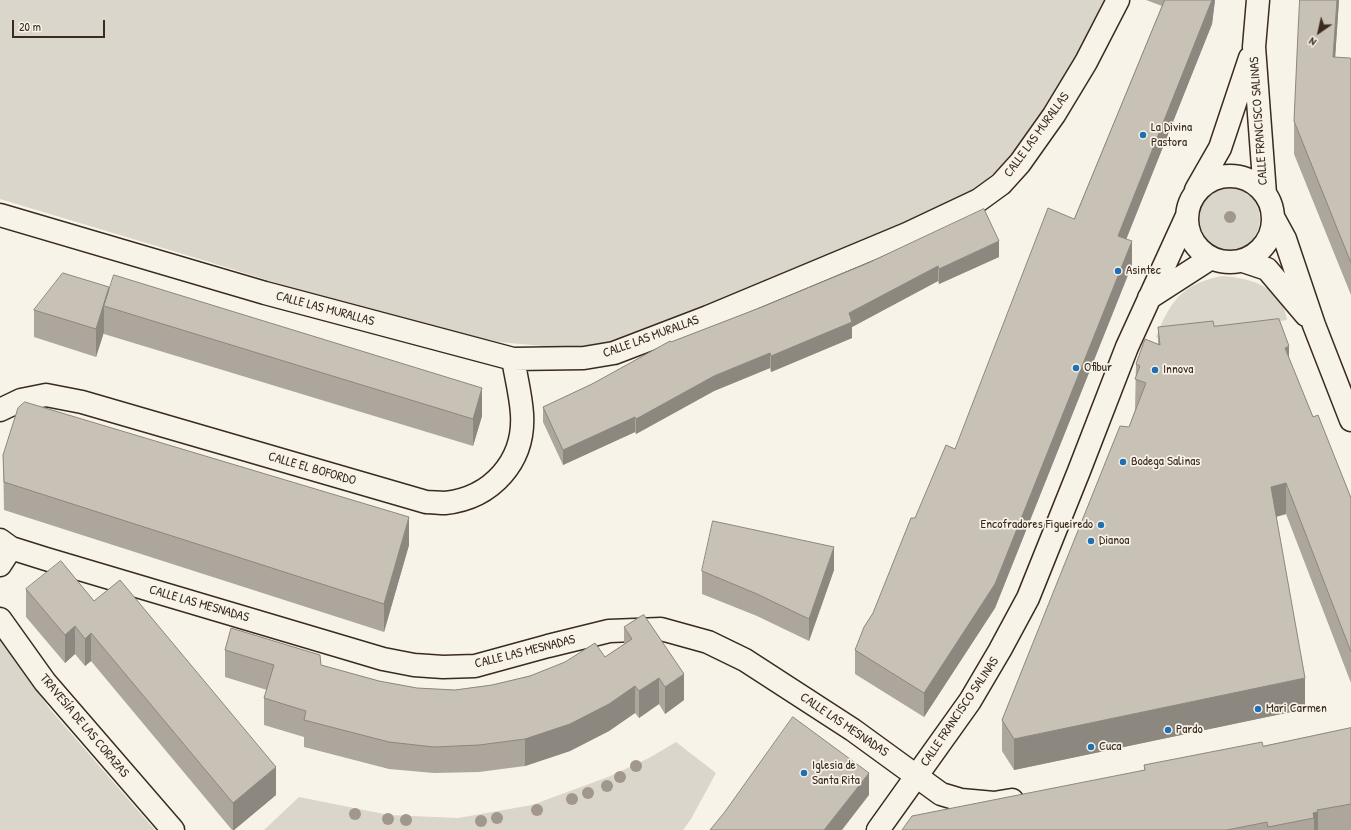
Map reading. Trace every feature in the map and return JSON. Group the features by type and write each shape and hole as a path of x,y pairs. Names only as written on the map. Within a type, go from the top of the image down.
{"street":[{"name":"CALLE LAS MURALLAS","path":"0,215 265,293 513,359 584,358 614,353 907,234 979,200 1001,184 1020,163 1054,115 1086,62 1118,0"},
{"name":"CALLE FRANCISCO SALINAS","path":"1258,0 1254,47 1265,194"},
{"name":"CALLE FRANCISCO SALINAS","path":"1195,193 1220,148 1254,47"},
{"path":"1236,176 1257,186 1265,194 1272,209 1273,217 1271,231 1266,244 1257,254 1242,261 1227,262 1211,258 1201,251 1193,242 1188,230 1186,218 1189,205 1195,193 1203,185 1213,179 1236,176"},
{"path":"1273,217 1285,239 1314,325 1351,420"},
{"name":"CALLE FRANCISCO SALINAS","path":"878,830 970,701 1028,598 1080,471 1127,347 1186,218"},
{"path":"1149,298 1211,258"},
{"path":"1242,261 1267,269 1314,325"},
{"name":"CALLE EL BOFORDO","path":"0,410 21,400 46,395 82,402 426,502 444,503 479,493 497,481 513,460 519,444 522,426 522,413 513,359"},
{"name":"CALLE LAS MESNADAS","path":"4,551 383,659 414,665 443,667 475,666 548,646 609,632 661,628 708,642 745,660 853,730 917,775 941,794 960,800 994,803 1032,796"},
{"name":"TRAVESÍA DE LAS CORAZAS","path":"0,619 45,682 173,830"}],"shaded area":[{"path":"0,0 1108,0 1051,108 1010,158 975,190 885,235 614,342 565,348 499,342 385,317 0,199"},
{"path":"1228,187 1246,192 1251,196 1255,201 1260,219 1255,237 1251,242 1246,246 1228,251 1210,246 1205,242 1201,237 1196,219 1201,201 1205,196 1210,192"},
{"path":"1222,276 1244,279 1264,286 1279,299 1287,320 1162,341 1156,337 1167,313 1187,289 1208,279"},
{"path":"0,639 49,708 155,830 0,830"},
{"path":"676,742 716,773 691,819 683,830 264,830 299,797 389,815 458,818 532,805 608,777 649,758"}],"building":[{"path":"1165,0 1212,0 1118,236 1132,241 995,584 924,693 855,650 864,627 873,613 911,518 915,518 946,445 955,449 1048,208 1074,219"},
{"path":"1300,0 1337,0 1333,57 1351,59 1351,263 1294,121"},
{"path":"984,209 999,241 939,269 938,266 849,313 852,322 771,356 770,353 714,376 636,419 635,417 563,450 543,407 592,384 670,341 671,342 762,307 868,263"},
{"path":"63,273 109,287 96,329 34,310"},
{"path":"114,275 482,388 473,419 104,306"},
{"path":"1279,319 1289,346 1285,348 1313,417 1318,415 1351,498 1351,652 1286,483 1271,487 1305,678 1014,739 1002,720 1120,426 1129,427 1146,383 1135,379 1140,366 1136,364 1145,339 1160,345 1158,327 1213,321 1214,326"},
{"path":"25,402 409,517 384,604 4,482 3,455 18,408"},
{"path":"713,521 834,547 809,619 757,594 702,571"},
{"path":"61,561 94,601 120,580 276,767 233,803 91,633 85,639 75,626 65,635 26,589"},
{"path":"644,615 684,674 665,687 659,678 639,691 635,686 609,704 570,724 525,739 479,745 434,747 389,742 304,720 306,711 264,698 274,665 225,650 231,628 320,655 321,665 379,681 417,688 455,690 492,685 530,676 565,662 595,643 605,657 632,639 624,627"},
{"name":"Iglesia de Santa Rita","path":"793,717 869,773 824,830 710,830 724,813"},
{"path":"1351,728 1351,804 1317,810 1318,812 1313,813 1314,818 1268,827 1267,822 1227,830 902,830 912,816 1145,770 1144,765 1262,742 1263,746"}],"place":[{"name":"La Divina Pastora","path":"1143,135"},
{"name":"Asintec","path":"1118,271"},
{"name":"Ofibur","path":"1076,368"},
{"name":"Innova","path":"1155,370"},
{"name":"Bodega Salinas","path":"1123,462"},
{"name":"Encofradores Figueiredo","path":"1101,525"},
{"name":"Dianoa","path":"1091,541"},
{"name":"Mari Carmen","path":"1258,709"},
{"name":"Pardo","path":"1168,730"},
{"name":"Cuca","path":"1091,747"},
{"name":"Iglesia de Santa Rita","path":"804,773"}]}
